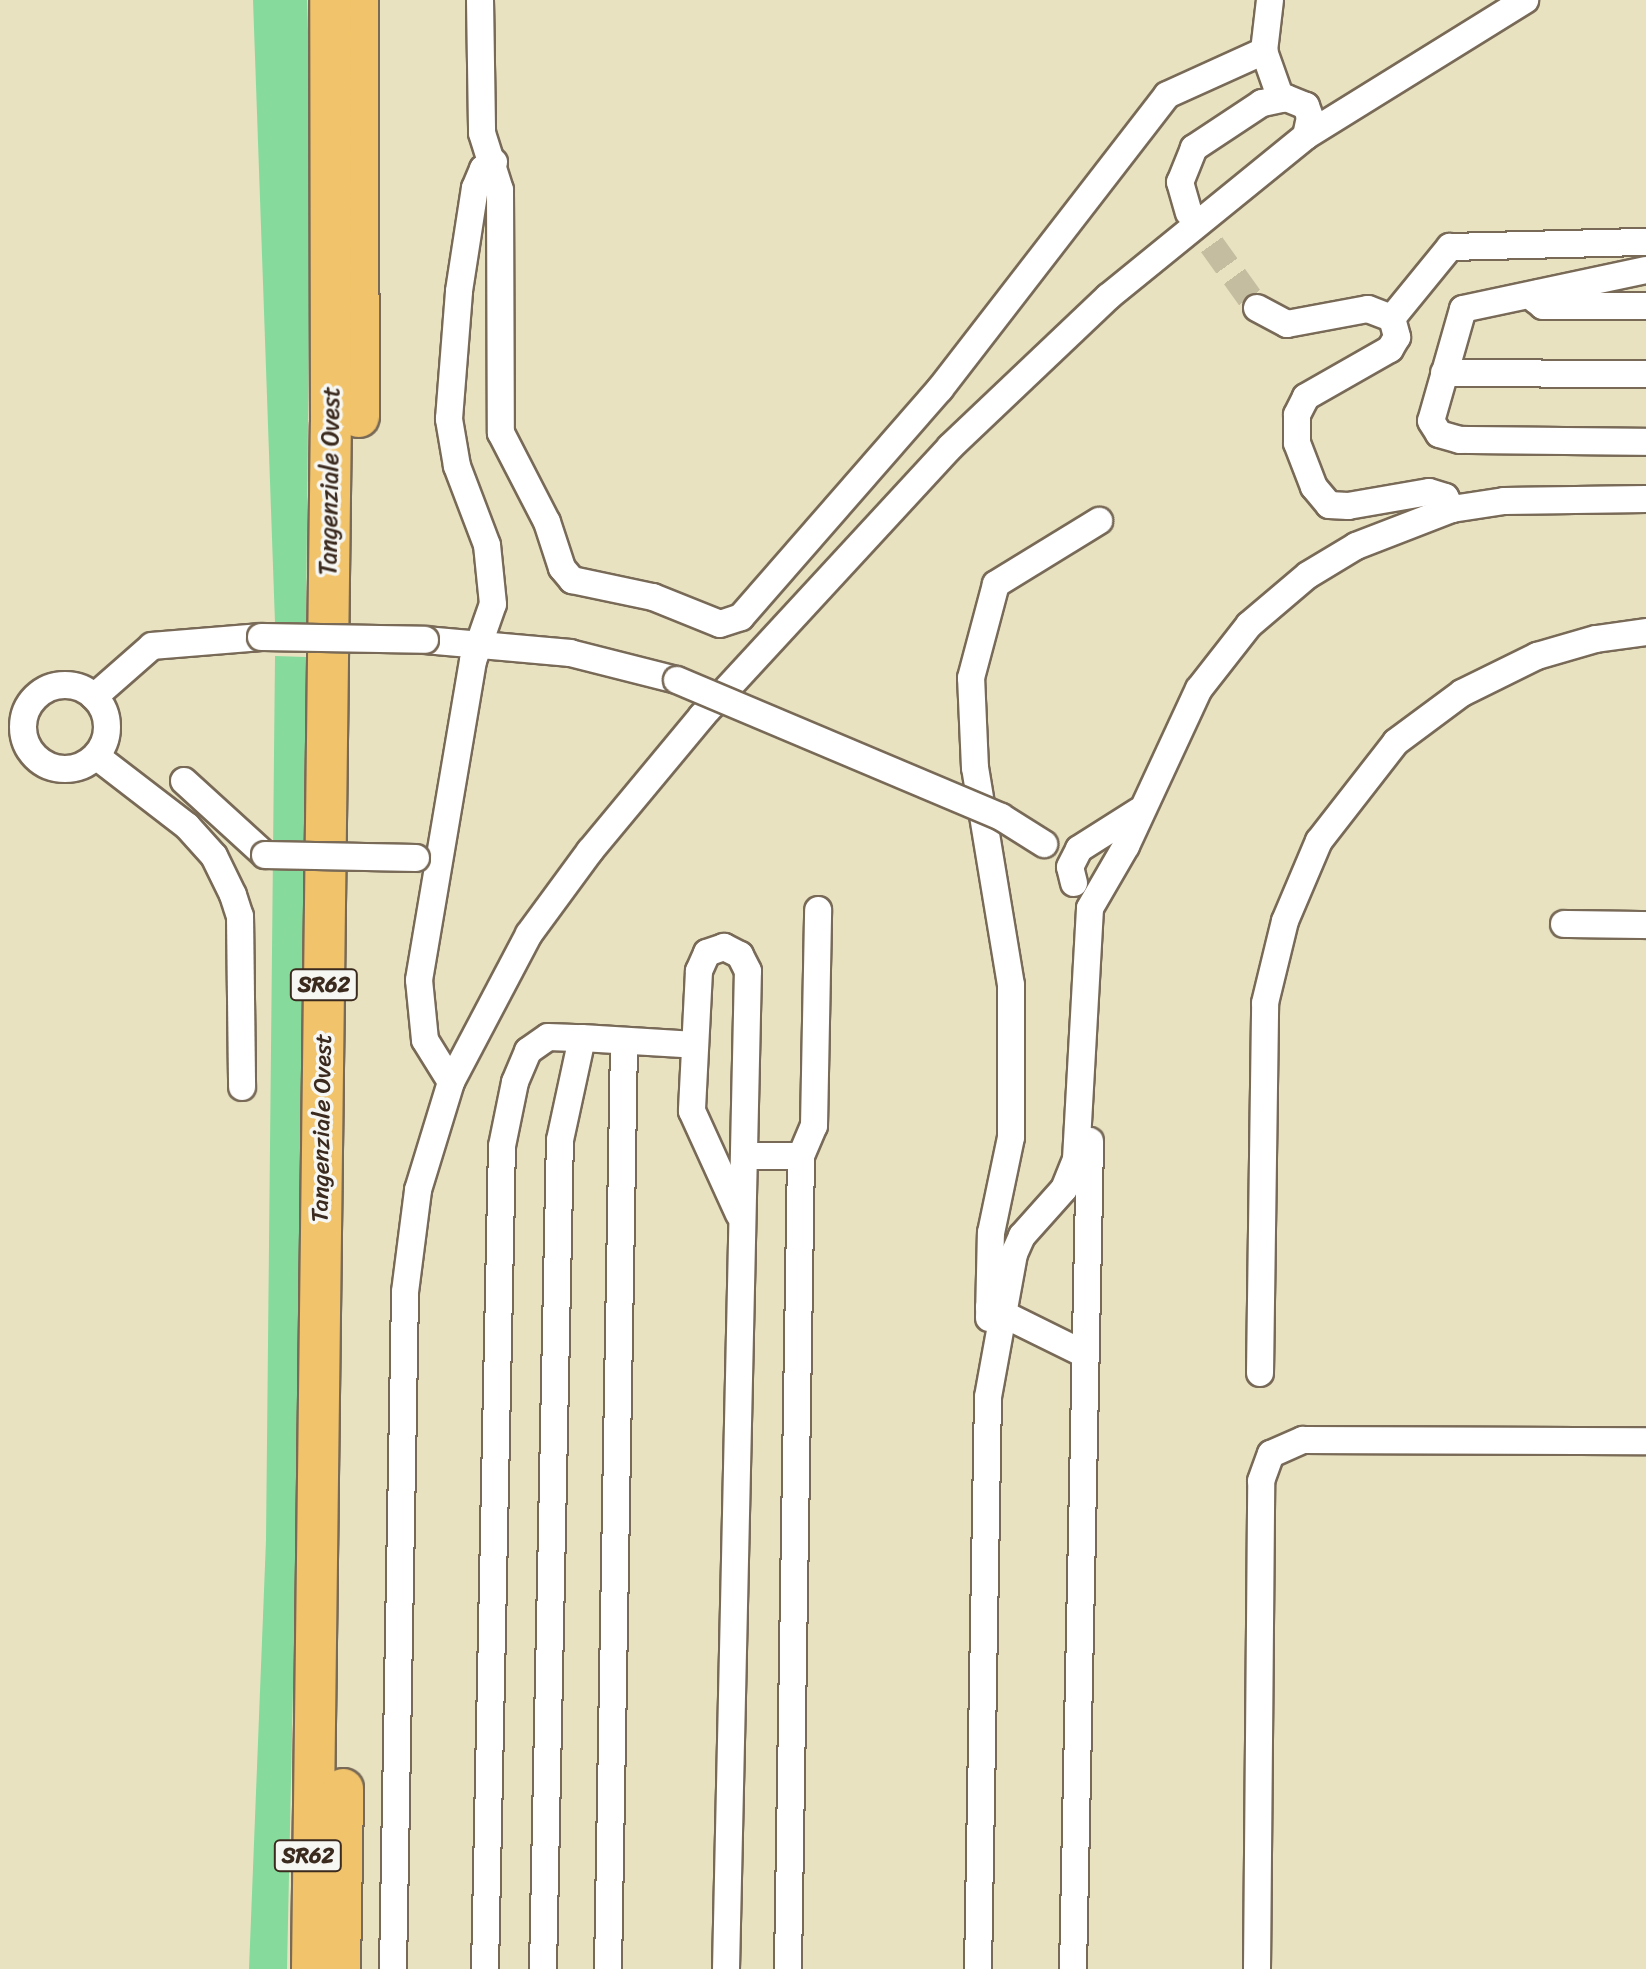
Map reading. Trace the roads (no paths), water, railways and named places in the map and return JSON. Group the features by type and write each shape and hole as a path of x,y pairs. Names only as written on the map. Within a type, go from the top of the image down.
{"highway":[{"name":"Tangenziale Ovest","path":"312,1969 331,407 330,0"},
{"name":"Tangenziale Ovest","path":"340,1969 361,172 358,0"},
{"name":"SR62","path":"298,1969 317,1742"}],"street":[{"path":"480,0 482,133 494,162 500,190 498,420 509,454 547,522 562,568 579,584 653,597 711,622 727,623 741,617 1008,307 1033,264 1167,95 1264,51"},
{"path":"1270,0 1264,51 1281,99"},
{"path":"393,1969 405,1292 418,1190 451,1082 529,934 590,851 712,705 962,436 1108,297 1306,136 1525,0"},
{"path":"1189,213 1180,182 1194,148 1250,109 1281,99 1294,100 1309,110 1306,136"},
{"path":"451,1082 432,1056 419,1004 428,860 479,643 493,604 487,545 453,451 450,391 475,188 483,169 494,162"},
{"path":"1392,318 1450,247 1646,242"},
{"path":"1646,270 1463,309 1431,421 1446,437 1646,442"},
{"path":"1542,290 1536,300 1543,306 1646,306"},
{"path":"1257,308 1287,324 1368,309 1392,318"},
{"path":"1392,318 1397,337 1390,349 1306,397 1297,415 1297,443 1314,487 1333,506 1429,492 1445,497 1452,509"},
{"path":"1444,373 1646,374"},
{"path":"996,1310 1022,1236 1054,1203 1071,1175 1084,1074 1087,929 1093,901 1199,689 1249,625 1308,575 1356,546 1452,509 1504,501 1646,499"},
{"path":"978,1969 988,1397 996,1310 991,1233 1011,1137 1011,985 975,768 971,678 996,584 1099,521"},
{"path":"1260,1373 1265,1003 1285,921 1319,841 1346,800 1396,742 1462,693 1548,653 1646,632"},
{"path":"94,697 152,646 261,637 425,640 570,653 677,680 1001,817 1044,844 1074,883"},
{"path":"70,685 94,697 107,724 96,756 76,768 43,763 27,747 22,724 30,703 47,688 70,685"},
{"path":"96,756 187,826 214,856 233,895 240,916 242,1087"},
{"path":"184,781 265,855 428,860"},
{"path":"1087,929 1070,867 1079,849 1130,827"},
{"path":"788,1969 801,1156 814,1126 818,910"},
{"path":"1564,924 1646,925"},
{"path":"726,1969 739,1214 747,1156 748,971 734,949 714,949 701,962 694,1120 732,1189 739,1214"},
{"path":"485,1969 502,1146 515,1082 528,1051 548,1037 695,1045"},
{"path":"543,1969 556,1175 582,1038"},
{"path":"608,1969 624,1041"},
{"path":"1073,1969 1090,1111 1084,1074"},
{"path":"747,1156 801,1156"},
{"path":"996,1310 1084,1354"},
{"path":"1257,1969 1261,1481 1271,1454 1303,1440 1646,1441"}],"tunnel":[{"path":"1189,213 1257,308"}]}
